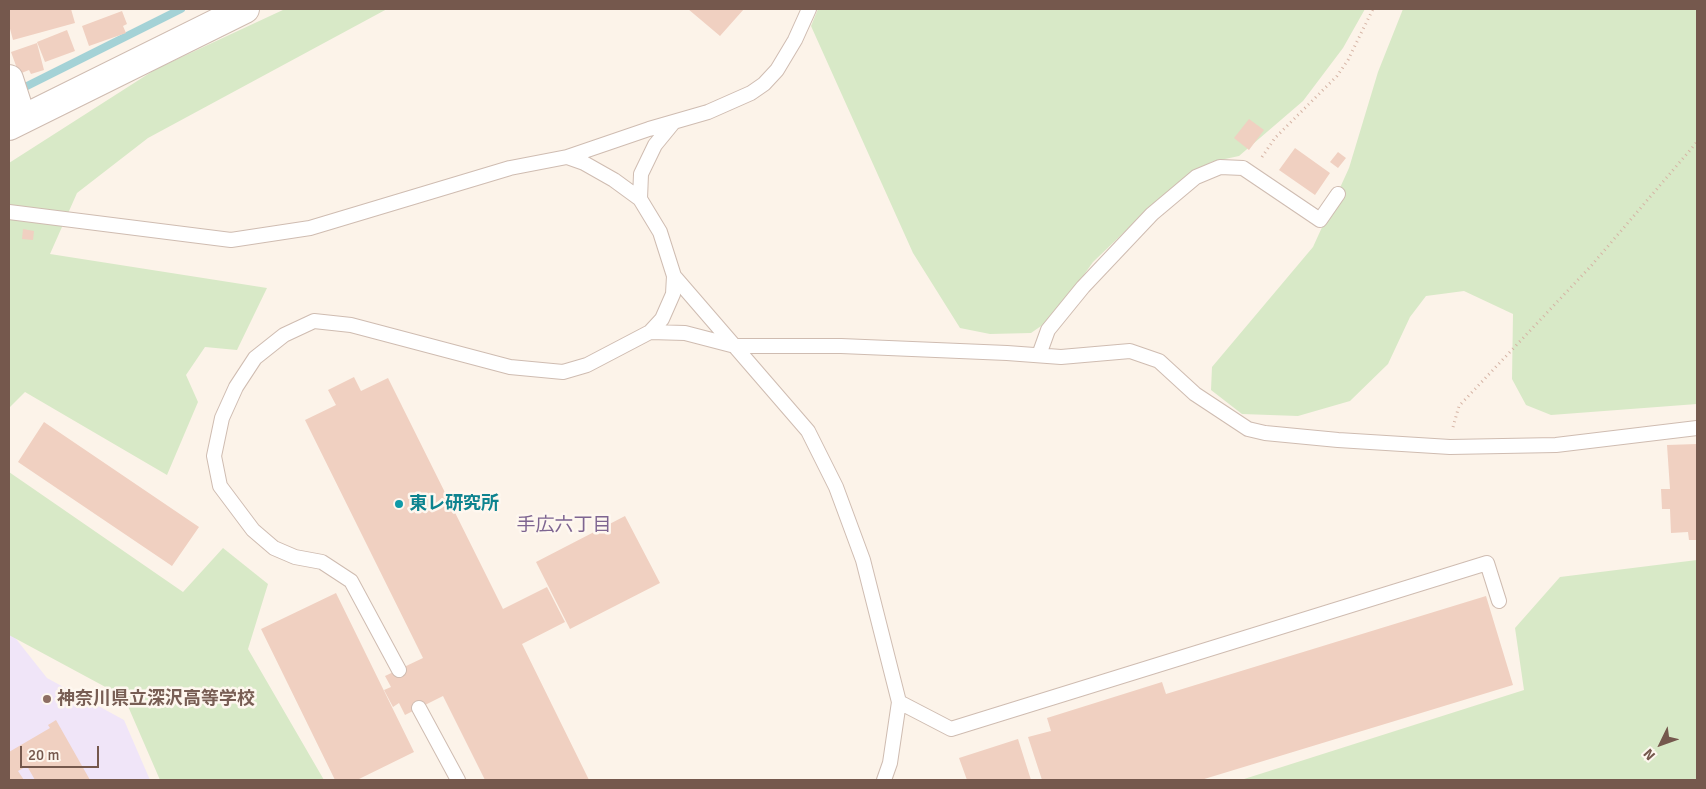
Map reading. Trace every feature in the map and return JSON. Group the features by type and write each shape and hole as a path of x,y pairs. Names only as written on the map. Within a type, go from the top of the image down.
{"street":[{"path":"9,79 15,122 245,9"}],"lane":[{"path":"9,212 231,240 310,228 510,168 567,157 729,104 764,84 788,53 809,9"},
{"path":"640,199 640,174 655,145 673,123"},
{"path":"398,670 351,581 322,562 295,557 274,548 253,530 220,486 214,456 222,418 236,387 255,358 284,335 314,321 351,325 510,366 563,372 587,365 650,332 662,319 673,294 674,276 660,232 640,199 614,180 584,163 567,157"},
{"path":"1039,355 1048,330 1083,287 1152,214 1196,177 1220,167 1243,168 1320,220 1338,194"},
{"path":"674,276 710,320 735,346 808,431 836,487 863,560 899,702 890,763 884,780"},
{"path":"650,332 685,333 735,346 841,346 1061,357 1130,351 1144,354 1159,361 1195,394 1248,428 1265,433 1450,447 1556,445 1697,428"},
{"path":"899,702 951,729 1486,564 1499,601"},
{"path":"419,708 458,780"}],"path":[{"path":"1251,174 1275,138 1337,76 1348,60 1372,9"},
{"path":"1450,447 1459,406 1591,266 1697,142"}],"shaded area":[{"name":"神奈川県立深沢高等学校","path":"9,630 47,678 124,720 150,780 9,780"}],"green space":[{"path":"285,9 387,9 148,138 77,193 50,254 267,288 237,350 205,347 186,375 198,402 167,475 25,392 9,408 9,163 156,69"},
{"path":"818,9 1365,9 1343,48 1303,101 1239,156 1211,162 1159,199 1093,262 1054,317 1031,333 990,334 960,328 913,253 811,26"},
{"path":"1403,9 1697,9 1697,404 1551,415 1526,405 1512,379 1513,314 1464,291 1426,296 1410,317 1388,364 1350,401 1298,416 1242,414 1211,390 1212,367 1313,247 1349,168 1378,72"},
{"path":"9,472 183,592 223,548 268,584 248,649 324,780 160,780 124,697 9,635"},
{"path":"1697,560 1697,780 1241,780 1524,690 1515,628 1560,577"}],"building":[{"path":"9,9 71,9 75,23 13,40 9,25"},
{"path":"688,9 744,9 720,36"},
{"path":"122,11 127,24 123,26 126,33 89,46 82,26"},
{"path":"67,30 75,51 45,62 37,42"},
{"path":"37,43 44,70 31,74 29,70 19,74 11,52"},
{"path":"1249,119 1264,130 1249,150 1234,138"},
{"path":"1295,148 1330,173 1315,195 1279,170"},
{"path":"1338,152 1346,158 1338,168 1330,162"},
{"path":"23,229 34,231 33,240 22,239"},
{"name":"東レ研究所","path":"354,377 361,391 388,378 503,609 547,587 565,622 522,644 589,780 485,780 443,696 405,715 399,703 393,707 384,690 391,687 385,676 423,658 305,420 336,405 328,390"},
{"path":"44,422 199,527 172,566 18,462"},
{"path":"1697,444 1697,540 1689,540 1688,532 1671,533 1670,509 1662,509 1661,489 1670,489 1667,445"},
{"path":"625,516 660,583 570,629 536,562"},
{"path":"336,593 414,752 357,780 335,780 261,629"},
{"path":"1486,596 1513,685 1201,780 1042,780 1028,737 1051,731 1047,718 1162,682 1166,694"},
{"path":"56,720 90,780 35,780 27,766 18,771 24,780 9,780 9,752 50,728 48,725"},
{"path":"1018,739 1031,780 967,780 959,758"}],"waterway":[{"path":"17,91 181,9"}],"place":[{"name":"東レ研究所","path":"399,504"},
{"name":"神奈川県立深沢高等学校","path":"47,699"}],"district":[{"name":"手広六丁目","path":"564,526"}]}
